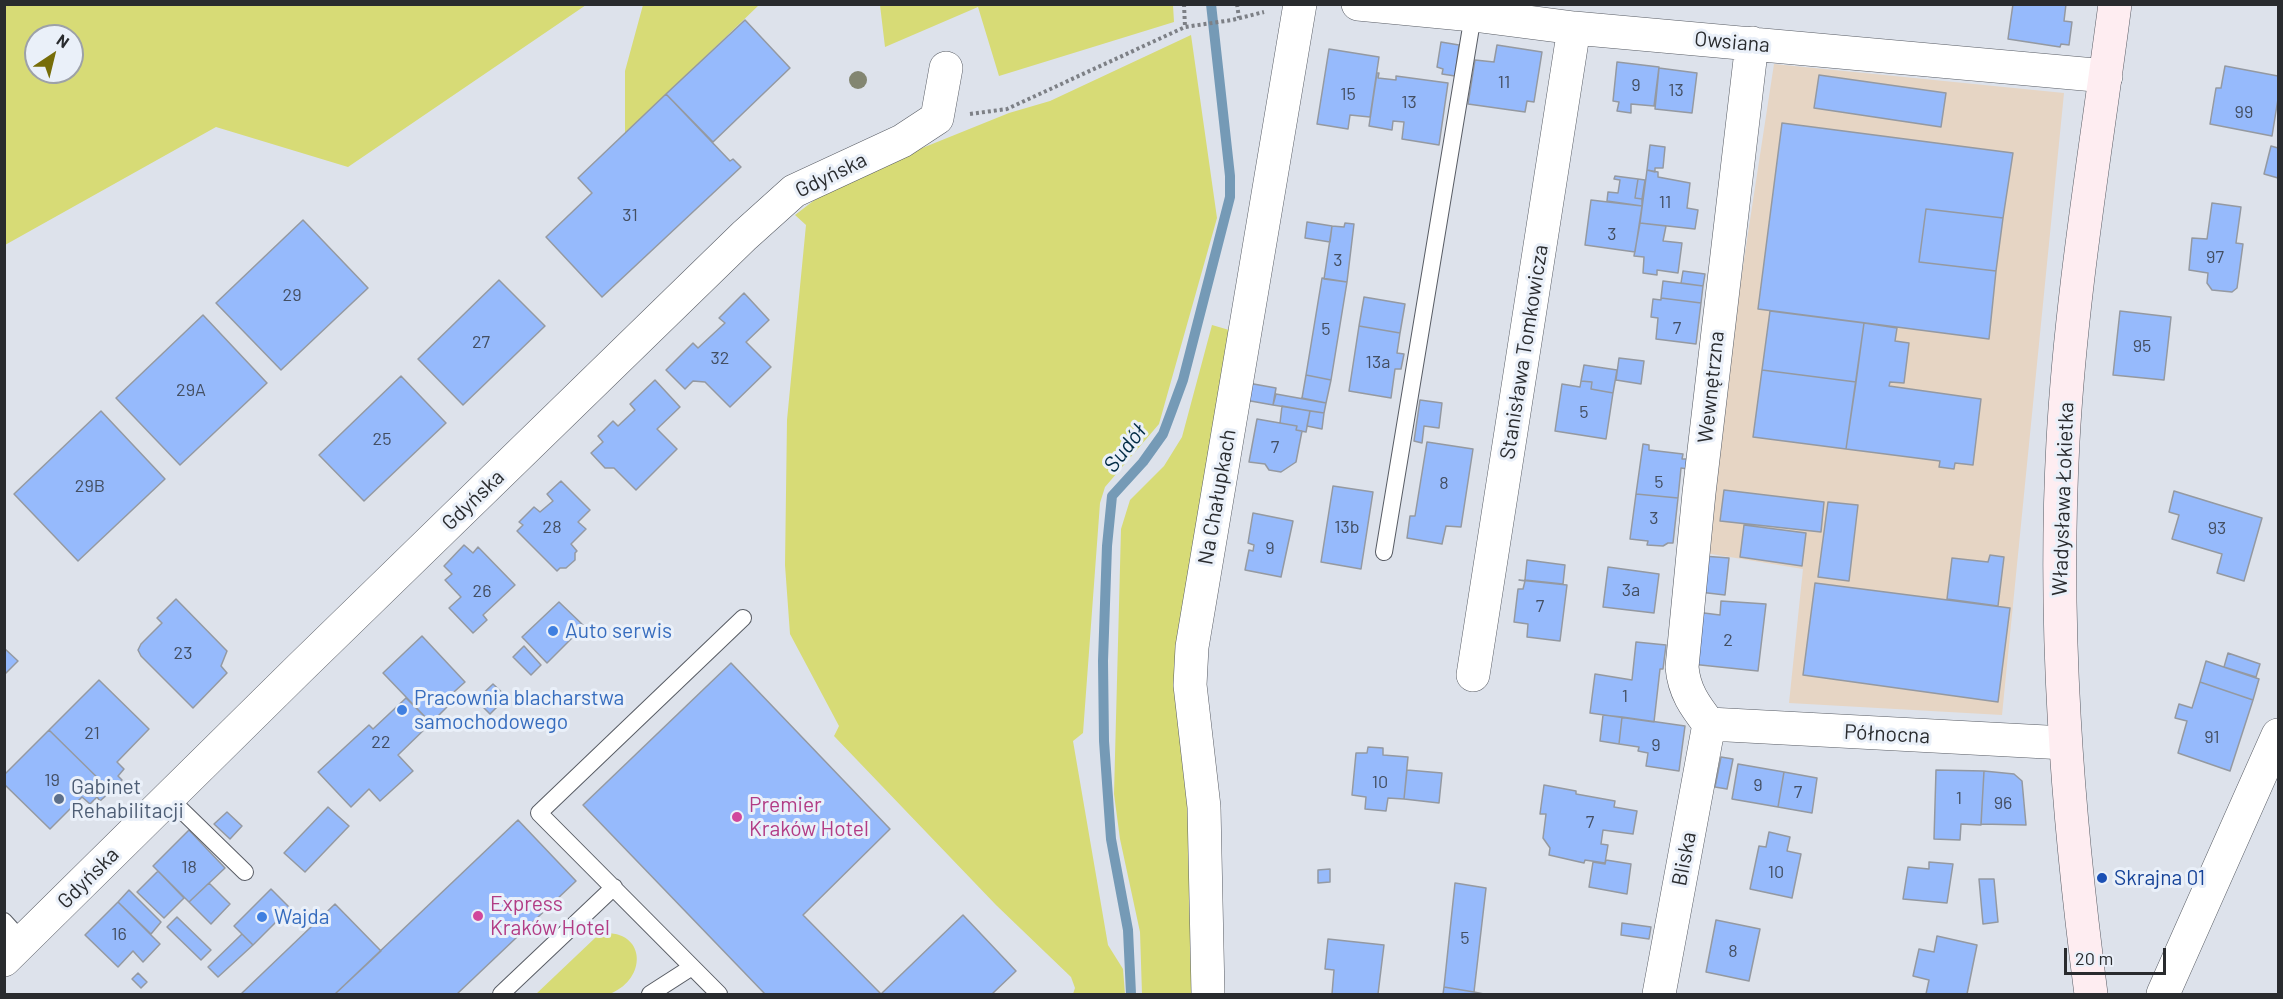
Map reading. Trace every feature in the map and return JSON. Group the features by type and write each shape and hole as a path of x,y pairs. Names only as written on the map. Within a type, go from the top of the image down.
{"street":[{"name":"Na Chałupkach","path":"1208,994 1204,807 1190,685 1192,647 1300,4"},
{"name":"Owsiana","path":"1359,4 1574,28 2106,76"},
{"name":"Władysława Łokietka","path":"2091,994 2074,850 2065,743 2059,591 2063,440 2073,320 2115,4"},
{"name":"Stanisława Tomkowicza","path":"1473,675 1574,28"},
{"name":"Wewnętrzna","path":"1709,724 1689,695 1682,667 1722,289 1752,43"},
{"path":"937,118 946,68"},
{"name":"Gdyńska","path":"11,941 169,798 735,244 794,191 902,141 937,118"},
{"name":"Północna","path":"1709,724 2065,743"},
{"name":"Bliska","path":"1659,994 1709,724"},
{"path":"2163,994 2278,735"}],"lane":[{"path":"1384,552 1473,15"},
{"path":"719,994 539,813 743,618"},
{"path":"169,798 245,872"},
{"path":"501,994 614,887"},
{"path":"650,994 692,967"}],"path":[{"path":"1184,4 1185,27"},
{"path":"1238,4 1239,18"},
{"path":"937,118 1007,109 1185,27 1232,20"}],"shaded area":[{"path":"1774,64 2064,93 2002,715 1789,703 1803,569 1699,552"}],"green space":[{"path":"5,4 586,4 348,167 216,127 5,245"},
{"path":"643,5 759,5 625,134 625,71"},
{"path":"880,5 1173,5 1174,22 999,76 978,7 885,47"},
{"path":"1191,35 1217,218 1159,424 1105,487 1100,503 1083,733 1073,741 1108,945 1123,969 1125,994 1073,994 1075,988 1071,977 996,905 834,736 839,726 790,634 785,565 787,420 806,225 795,215 838,182 1009,113 1050,101"},
{"path":"1212,325 1236,332 1191,837 1193,994 1142,994 1140,932 1120,839 1114,794 1121,529 1130,500 1164,466 1182,437"},
{"path":"607,933 620,935 635,948 636,968 623,986 606,994 536,994 595,938"}],"building":[{"path":"2013,4 2066,4 2064,21 2072,22 2069,45 2061,44 2060,47 2008,39"},
{"path":"745,20 790,68 713,142 666,94"},
{"path":"1441,42 1459,45 1455,76 1442,74 1443,69 1437,67"},
{"path":"1497,45 1542,52 1534,102 1527,101 1525,112 1468,104 1475,60 1494,62"},
{"path":"1329,49 1379,57 1370,117 1350,115 1348,129 1317,124"},
{"path":"1617,62 1659,67 1654,106 1631,104 1631,113 1617,111 1619,102 1613,101"},
{"path":"2225,66 2278,76 2278,99 2272,136 2210,124 2216,88 2221,88"},
{"path":"1659,68 1697,73 1692,113 1655,109"},
{"path":"1377,73 1379,73 1378,78 1396,80 1396,76 1448,83 1439,145 1402,139 1404,122 1393,121 1392,130 1369,126"},
{"path":"1819,75 1946,93 1941,127 1814,108"},
{"path":"666,94 730,161 733,159 741,167 602,297 546,237 592,193 578,178"},
{"path":"1782,123 2013,153 2003,218 1926,209 1919,262 1996,271 1989,339 1758,309"},
{"path":"1650,145 1665,147 1663,168 1655,168 1655,172 1647,170"},
{"path":"2271,146 2278,148 2278,178 2264,174"},
{"path":"1647,170 1658,172 1658,177 1690,183 1687,208 1698,210 1695,229 1640,223"},
{"path":"1615,176 1638,179 1635,198 1642,199 1642,206 1607,201 1608,192 1618,193 1620,180 1614,179"},
{"path":"1638,179 1645,180 1642,199 1635,198"},
{"path":"1591,200 1642,206 1635,252 1585,245"},
{"path":"2212,203 2241,207 2236,243 2243,244 2237,288 2232,292 2212,290 2207,283 2208,273 2189,270 2192,238 2207,239"},
{"path":"1926,209 2003,218 1996,271 1919,262"},
{"path":"303,220 368,288 281,370 216,303"},
{"path":"1307,222 1332,226 1330,242 1305,238"},
{"path":"1345,223 1354,224 1347,282 1324,279 1332,226 1344,227"},
{"path":"1640,223 1666,226 1663,241 1682,243 1678,273 1657,270 1657,275 1643,273 1644,257 1634,256"},
{"path":"1683,271 1705,274 1703,286 1681,283"},
{"path":"1322,278 1347,282 1331,380 1306,375"},
{"path":"499,280 545,326 463,405 418,359"},
{"path":"1663,281 1703,286 1701,303 1661,298"},
{"path":"744,293 769,320 746,342 771,367 730,407 705,382 693,381 685,389 666,370 693,343 698,348 725,323 719,318"},
{"path":"1364,297 1405,304 1400,333 1359,326"},
{"path":"1661,298 1701,303 1696,344 1656,339 1658,318 1651,317 1653,299 1661,300"},
{"path":"1770,311 1864,323 1856,382 1762,370"},
{"path":"2120,311 2171,317 2164,380 2113,375"},
{"path":"203,315 267,383 180,465 116,398"},
{"path":"1864,323 1897,328 1895,341 1909,343 1904,383 1890,382 1889,386 1981,399 1973,465 1955,463 1954,469 1939,467 1940,461 1846,449"},
{"path":"1359,326 1400,333 1397,353 1404,354 1401,369 1395,369 1391,398 1349,391"},
{"path":"1619,358 1644,361 1641,384 1616,380"},
{"path":"1584,365 1617,370 1613,393 1591,389 1592,382 1581,381"},
{"path":"1762,370 1856,382 1846,449 1753,437"},
{"path":"1306,375 1331,380 1326,403 1302,398"},
{"path":"401,376 446,423 364,501 319,455"},
{"path":"655,380 680,407 657,429 677,449 636,490 614,468 605,468 591,453 603,442 598,436 613,421 618,426 635,410 630,404"},
{"path":"1581,381 1592,382 1591,389 1613,393 1606,439 1555,431 1562,384 1580,387"},
{"path":"1248,383 1276,388 1273,405 1245,400"},
{"path":"1276,394 1326,403 1324,413 1273,405"},
{"path":"1420,400 1442,403 1439,428 1424,426 1422,443 1414,441"},
{"path":"1282,406 1310,411 1306,432 1296,430 1297,426 1280,423"},
{"path":"101,411 165,479 78,561 14,494"},
{"path":"1310,411 1324,413 1322,429 1307,426"},
{"path":"1257,419 1297,426 1296,430 1302,431 1296,462 1281,472 1269,470 1265,464 1249,462"},
{"path":"1427,442 1473,449 1461,527 1446,526 1442,544 1407,538 1410,516 1415,516"},
{"path":"1643,444 1649,445 1649,450 1683,454 1682,459 1689,459 1688,469 1681,468 1678,498 1636,494"},
{"path":"561,481 590,510 578,522 586,529 571,544 577,551 575,560 566,568 560,568 557,571 517,531 523,525 519,522 534,507 540,512 553,501 547,494"},
{"path":"1333,486 1373,492 1361,569 1321,562"},
{"path":"1724,490 1824,502 1821,532 1720,521"},
{"path":"2174,491 2262,518 2244,581 2217,573 2222,554 2172,539 2179,515 2169,512"},
{"path":"1636,494 1678,498 1673,543 1663,546 1647,545 1648,541 1630,539"},
{"path":"1828,502 1858,505 1849,581 1818,577"},
{"path":"1253,513 1293,521 1281,577 1245,570 1249,550 1253,551 1254,545 1248,543"},
{"path":"1744,525 1806,533 1802,566 1740,557"},
{"path":"464,545 473,553 478,547 515,585 483,615 487,620 473,633 449,608 461,597 445,580 452,574 444,566"},
{"path":"1990,555 2004,557 1998,606 1947,599 1952,558 1988,562"},
{"path":"1703,556 1729,558 1725,595 1699,592"},
{"path":"1527,560 1565,565 1563,584 1525,580"},
{"path":"1608,567 1659,574 1654,613 1603,607"},
{"path":"1519,580 1567,585 1560,641 1527,637 1528,624 1514,622 1518,589 1523,589 1525,581"},
{"path":"1815,583 2010,608 1998,702 1803,675"},
{"path":"176,599 227,651 221,666 227,673 193,708 141,656 138,650 162,623 157,618"},
{"path":"1721,601 1766,604 1758,671 1691,664 1696,612 1720,615"},
{"name":"Auto serwis","path":"559,602 584,626 547,663 522,637"},
{"path":"422,636 465,682 445,700 449,705 431,723 383,673"},
{"path":"1636,642 1666,645 1663,669 1660,669 1654,722 1590,713 1595,674 1632,680"},
{"path":"524,646 541,665 531,675 513,657"},
{"path":"4,648 18,661 4,675"},
{"path":"2228,653 2260,664 2256,677 2224,667"},
{"path":"2206,661 2259,679 2253,700 2200,682"},
{"name":"Premier Kraków Hotel","path":"731,663 890,829 803,915 881,994 765,994 583,805"},
{"path":"99,680 149,729 117,762 124,769 118,776 122,780 111,791 49,730"},
{"path":"2200,682 2253,700 2230,771 2178,753 2187,721 2175,718 2179,704 2192,708"},
{"path":"493,684 507,697 490,714 476,700"},
{"path":"406,698 431,723 398,755 413,771 380,801 369,789 351,807 318,772 369,725 373,729"},
{"path":"1603,715 1622,717 1619,744 1600,741"},
{"path":"1622,717 1685,726 1679,771 1646,766 1648,753 1638,751 1639,747 1619,744"},
{"path":"49,730 111,791 100,801 97,797 90,804 82,797 50,829 4,784 4,775"},
{"path":"1368,747 1383,748 1383,755 1408,757 1404,799 1388,798 1386,811 1365,809 1366,797 1352,795 1356,753 1367,753"},
{"path":"1721,757 1733,759 1727,789 1715,787"},
{"path":"1738,764 1784,772 1778,807 1732,799"},
{"path":"1407,770 1442,773 1439,803 1404,799"},
{"path":"1936,770 1984,771 1981,825 1961,824 1960,840 1934,839"},
{"path":"1984,771 2014,774 2022,781 2026,825 1981,824"},
{"path":"1784,772 1817,778 1812,813 1778,807"},
{"path":"1544,785 1615,801 1614,807 1637,811 1633,834 1603,830 1601,844 1608,845 1605,863 1585,860 1584,863 1549,855 1550,848 1543,838 1546,814 1540,814"},
{"path":"328,807 349,826 305,872 284,853"},
{"path":"227,812 242,826 230,839 214,824"},
{"name":"Express Kraków Hotel","path":"518,820 576,881 457,994 335,994"},
{"path":"189,830 225,868 189,902 153,866"},
{"path":"1769,832 1790,837 1787,851 1801,854 1792,898 1750,889 1759,846 1766,847"},
{"path":"1606,860 1631,864 1627,894 1589,887 1593,862 1605,864"},
{"path":"1929,862 1953,864 1947,903 1903,899 1908,867 1929,869"},
{"path":"1330,869 1330,882 1318,883 1318,870"},
{"path":"158,871 184,898 164,918 137,892"},
{"path":"1979,879 1994,879 1998,922 1983,924"},
{"path":"209,883 230,904 211,924 189,902"},
{"path":"1455,883 1486,888 1474,992 1444,987"},
{"name":"Wajda","path":"271,889 290,908 253,945 234,926"},
{"path":"129,890 161,922 151,934 118,902"},
{"path":"118,902 160,944 143,962 133,951 118,967 85,935"},
{"path":"335,904 381,951 335,994 241,994"},
{"path":"963,915 1016,971 992,994 881,994"},
{"path":"177,917 211,950 201,960 167,927"},
{"path":"1716,920 1760,929 1749,981 1706,972"},
{"path":"1622,923 1651,927 1649,939 1621,935"},
{"path":"242,934 253,945 218,977 208,967"},
{"path":"1937,936 1977,945 1967,994 1926,994 1929,980 1913,976 1919,949 1934,952"},
{"path":"1328,939 1384,945 1378,994 1332,994 1334,970 1325,969"},
{"path":"138,973 147,982 141,988 132,979"},
{"path":"1444,987 1474,992 1484,994 1443,994"}],"waterway":[{"name":"Sudół","path":"1131,994 1128,930 1111,839 1104,741 1103,661 1107,546 1112,496 1143,462 1163,434 1183,380 1230,197 1230,176 1211,4"}],"place":[{"name":"Auto serwis","path":"553,631"},
{"name":"Pracownia blacharstwa samochodowego","path":"402,710"},
{"name":"Gabinet Rehabilitacji","path":"59,799"},
{"name":"Premier Kraków Hotel","path":"737,817"},
{"name":"Skrajna 01","path":"2102,878"},
{"name":"Express Kraków Hotel","path":"478,916"},
{"name":"Wajda","path":"262,917"}]}
